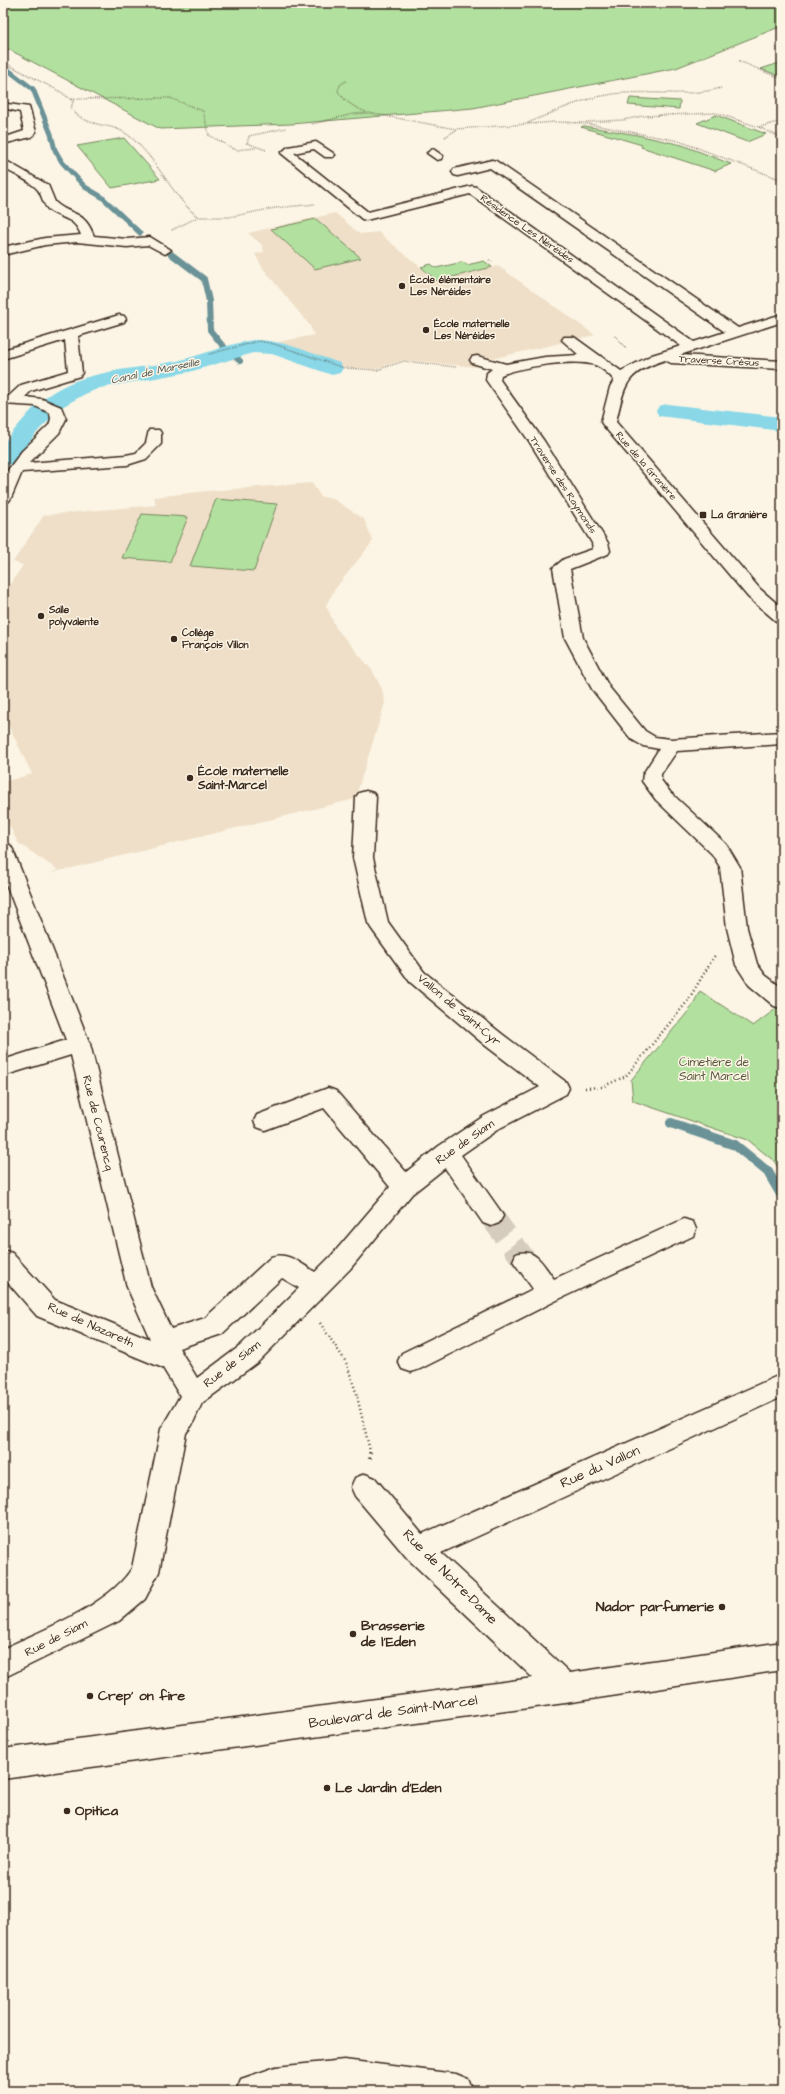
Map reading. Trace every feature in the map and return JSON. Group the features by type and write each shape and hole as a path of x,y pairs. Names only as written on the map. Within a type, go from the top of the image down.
{"street":[{"path":"3,141 27,135 30,132 25,109 8,108"},
{"path":"272,151 287,153 292,149 316,145 329,155"},
{"name":"Résidence Les Néréïdes","path":"287,153 366,216 472,190 692,347"},
{"path":"3,163 44,188 46,201 57,211 80,222 89,239"},
{"path":"458,172 492,164 736,333"},
{"path":"3,251 45,241 89,239 136,244 150,241 165,250"},
{"path":"569,340 596,361 615,372 620,380 629,371 657,358 782,318"},
{"path":"3,355 119,319"},
{"path":"9,400 26,388 75,373 73,333"},
{"name":"Traverse Crésus","path":"657,358 782,365"},
{"path":"477,360 497,374 559,360 596,361"},
{"name":"Traverse des Raymonds","path":"497,374 536,440 600,542 602,551 594,556 566,563 561,568 574,638 601,689 638,735 650,742 670,745 782,738"},
{"name":"Rue de la Granière","path":"620,380 608,422 754,593 782,617"},
{"path":"3,498 7,482 30,451 57,425 59,418 56,410 37,402 9,400"},
{"path":"17,468 127,460 141,456 153,444 154,433"},
{"path":"670,745 652,774 652,781 663,796 718,848 730,867 737,928 747,965 757,980 782,1000"},
{"name":"Vallon de Saint-Cyr","path":"366,797 363,829 363,858 378,923 417,976 494,1040 558,1088"},
{"name":"Rue de Courencq","path":"3,850 79,1044 139,1287 168,1351 193,1395"},
{"path":"3,1068 79,1044"},
{"name":"Rue de Siam","path":"3,1664 109,1611 136,1589 145,1572 174,1429 183,1417 193,1395 249,1354 309,1292 341,1262 404,1187 447,1153 492,1122 558,1088"},
{"path":"265,1121 328,1097 404,1187"},
{"path":"447,1153 491,1216"},
{"path":"411,1361 550,1292 684,1229"},
{"name":"Rue de Nazareth","path":"3,1260 46,1308 168,1351"},
{"path":"525,1261 550,1292"},
{"path":"168,1351 213,1326 280,1264 309,1292"},
{"name":"Rue du Vallon","path":"418,1550 782,1385"},
{"name":"Rue de Notre-Dame","path":"365,1487 418,1550 565,1688"},
{"name":"Boulevard de Saint-Marcel","path":"3,1764 565,1688 782,1656"},
{"path":"253,2091 276,2084 344,2078 456,2091"}],"path":[{"path":"739,61 782,79"},
{"path":"3,62 70,98 73,102 71,109 78,118 91,124 112,128 127,135 156,167 187,209 198,217"},
{"path":"346,81 340,85 338,90 341,98 353,107 369,113 456,129 556,122 583,123 679,141 782,180"},
{"path":"525,124 578,104 606,96 623,93 682,96 705,93 722,88"},
{"path":"70,98 170,98 203,111 209,135 236,150 257,148"},
{"path":"312,124 353,114 369,113"},
{"path":"583,123 598,120 623,120 643,116 716,113 759,127 782,138"},
{"path":"759,127 782,121"},
{"path":"272,151 257,148 247,143 249,136 261,132 289,128"},
{"path":"169,232 198,217 229,217 275,208 321,203"},
{"path":"489,260 494,263"},
{"path":"615,336 631,353"},
{"path":"209,354 251,342 266,342 344,368 377,370 404,361 478,369 497,374"},
{"path":"558,1088 602,1087 626,1076 687,1002 718,950"},
{"path":"309,1292 346,1362 351,1377 371,1453 365,1487"}],"shaded area":[{"name":"École élémentaire Les Néréides","path":"335,213 360,234 378,232 437,281 498,266 595,335 496,358 478,357 476,367 403,360 376,369 344,367 278,342 314,335 310,326 262,267 255,254 264,252 262,245 248,233"},
{"name":"Collège François Villon","path":"312,483 321,497 332,498 364,519 373,541 335,589 326,605 336,628 372,670 382,689 385,703 355,799 47,874 58,870 18,843 3,812 3,782 32,774 3,714 3,620 9,611 3,610 3,595 23,565 13,562 44,515 156,505 154,497 207,491"}],"green space":[{"path":"3,3 782,3 782,26 676,68 473,108 291,124 160,129 8,49 3,51"},
{"path":"782,62 782,77 761,69"},
{"path":"630,98 680,101 679,109 628,105"},
{"path":"716,115 766,134 747,142 697,123"},
{"path":"584,126 637,135 682,145 731,164 715,171 641,147 642,145 581,127"},
{"path":"124,138 160,179 112,188 77,146"},
{"path":"316,219 361,258 315,269 271,229"},
{"path":"484,261 492,267 437,281 421,267 431,264 436,268 463,262 467,265"},
{"path":"216,499 277,504 254,571 190,566"},
{"path":"142,514 188,517 170,562 122,558"},
{"name":"Cimetière de Saint Marcel","path":"700,991 753,1026 777,1008 782,1012 782,1174 774,1161 748,1140 633,1101 631,1080 691,1008"}],"waterway":[{"path":"3,66 33,89 51,134 55,150 62,162 85,187 102,197 140,233"},
{"path":"158,244 204,279 209,301 210,330 222,345 240,361"},
{"name":"Canal de Marseille","path":"3,459 31,425 54,402 77,389 92,384 124,376 189,365 235,350 253,346 279,349 332,368"},
{"name":"Canal de Marseille","path":"667,411 782,424"},
{"path":"671,1123 735,1145 768,1172 782,1196"}],"tunnel":[{"path":"491,1216 525,1261"}],"place":[{"name":"École élémentaire Les Néréides","path":"402,286"},
{"name":"École maternelle Les Néréides","path":"426,330"},
{"name":"La Granière","path":"703,515"},
{"name":"Salle polyvalente","path":"41,616"},
{"name":"Collège François Villon","path":"174,639"},
{"name":"École maternelle Saint-Marcel","path":"190,778"},
{"name":"Nador parfumerie","path":"722,1607"},
{"name":"Brasserie de l'Eden","path":"353,1634"},
{"name":"Crep' on fire","path":"90,1696"},
{"name":"Le Jardin d'Eden","path":"327,1788"},
{"name":"Opitica","path":"67,1811"}]}
